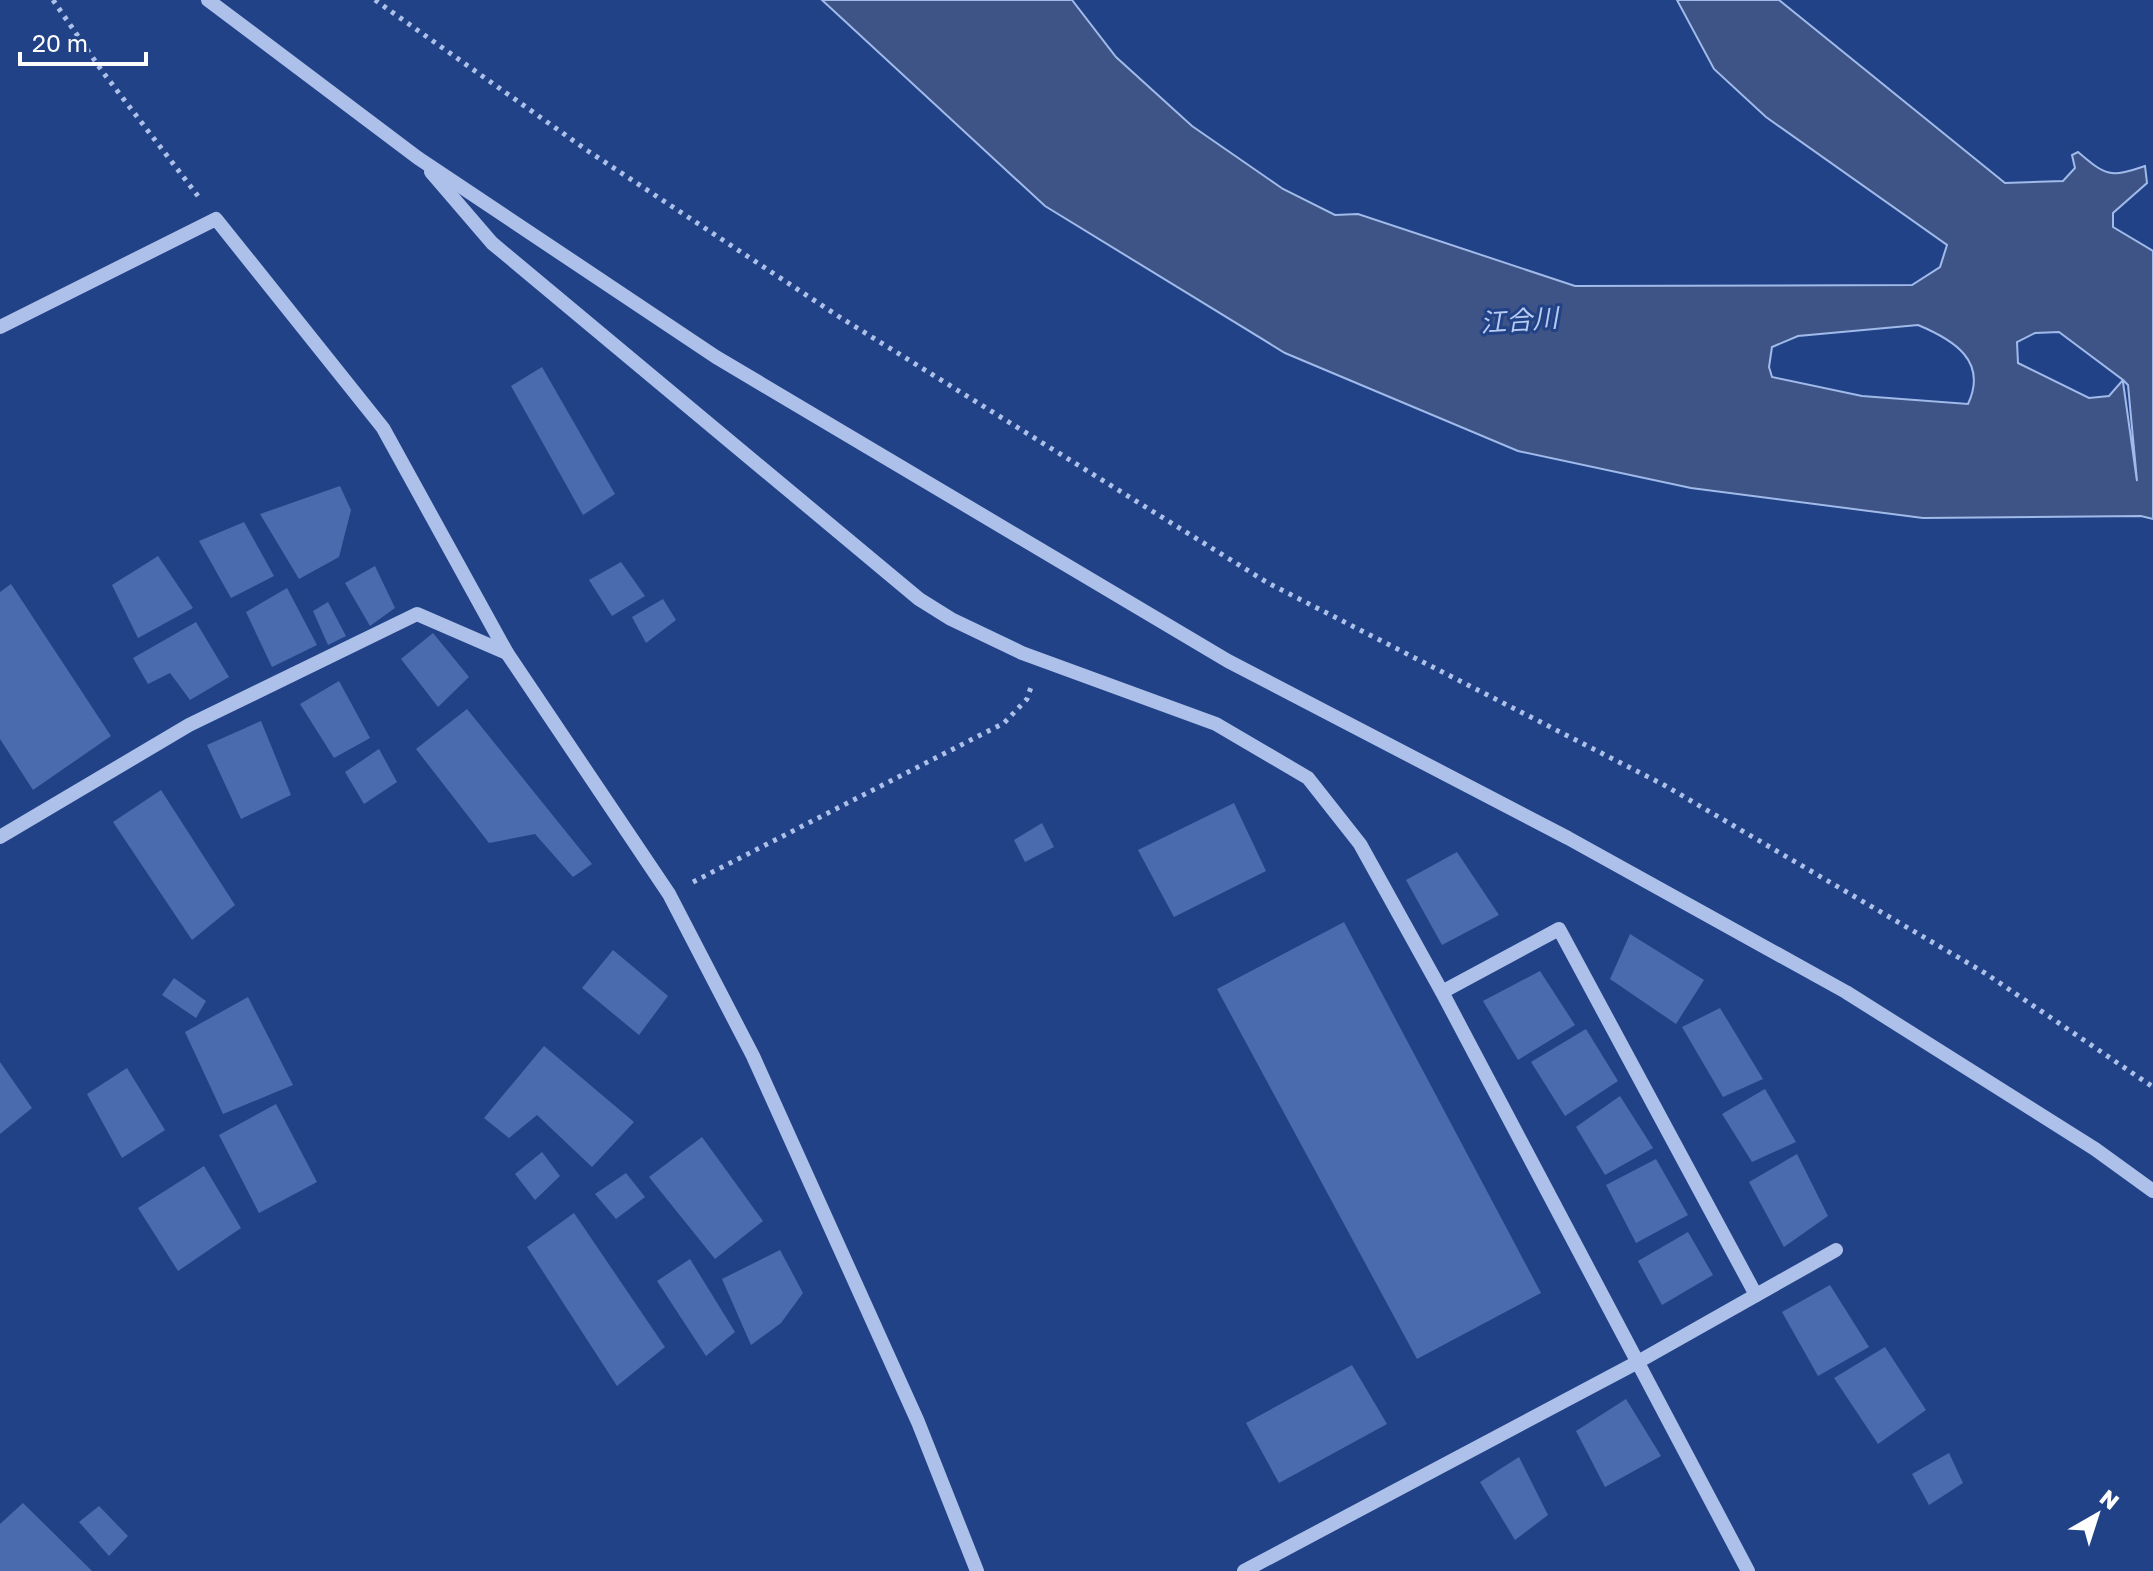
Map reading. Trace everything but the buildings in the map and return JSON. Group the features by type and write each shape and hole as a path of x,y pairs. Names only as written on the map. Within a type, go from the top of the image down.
{"street":[{"path":"208,0 418,158 716,357 1228,661 1568,838 1846,992 2095,1149 2153,1191"},
{"path":"418,158 492,243 907,589 951,619 1022,653 1216,724 1308,778 1360,844 1442,992 1748,1571"},
{"path":"0,327 216,219 383,428 507,653 669,894 753,1056 918,1422 977,1571"},
{"path":"0,837 189,725 417,614 507,653"},
{"path":"1442,992 1559,929 1756,1295"},
{"path":"1244,1571 1636,1363 1836,1250"}],"path":[{"path":"53,0 102,71 216,219"},
{"path":"375,0 588,151 838,316 1268,583 1664,785 1985,973 2153,1087"},
{"path":"669,894 1004,723 1027,699 1033,681 1022,653"}],"water":[{"name":"江合川","path":"822,0 1072,0 1116,57 1192,126 1283,189 1335,215 1358,214 1575,286 1912,285 1940,267 1947,245 1766,117 1714,69 1677,0 1779,0 2005,183 2063,181 2075,168 2072,155 2078,152 2095,166 2109,172 2124,172 2145,166 2147,183 2113,213 2113,227 2153,251 2153,519 2141,516 1923,518 1691,488 1518,451 1285,353 1045,206","holes":["1918,325 1944,338 1964,354 1974,376 1968,404 1862,396 1772,377 1769,367 1772,347 1798,336","2059,332 2123,380 2109,396 2089,398 2018,363 2017,342 2035,333","2123,382 2128,385 2137,481"]}]}
